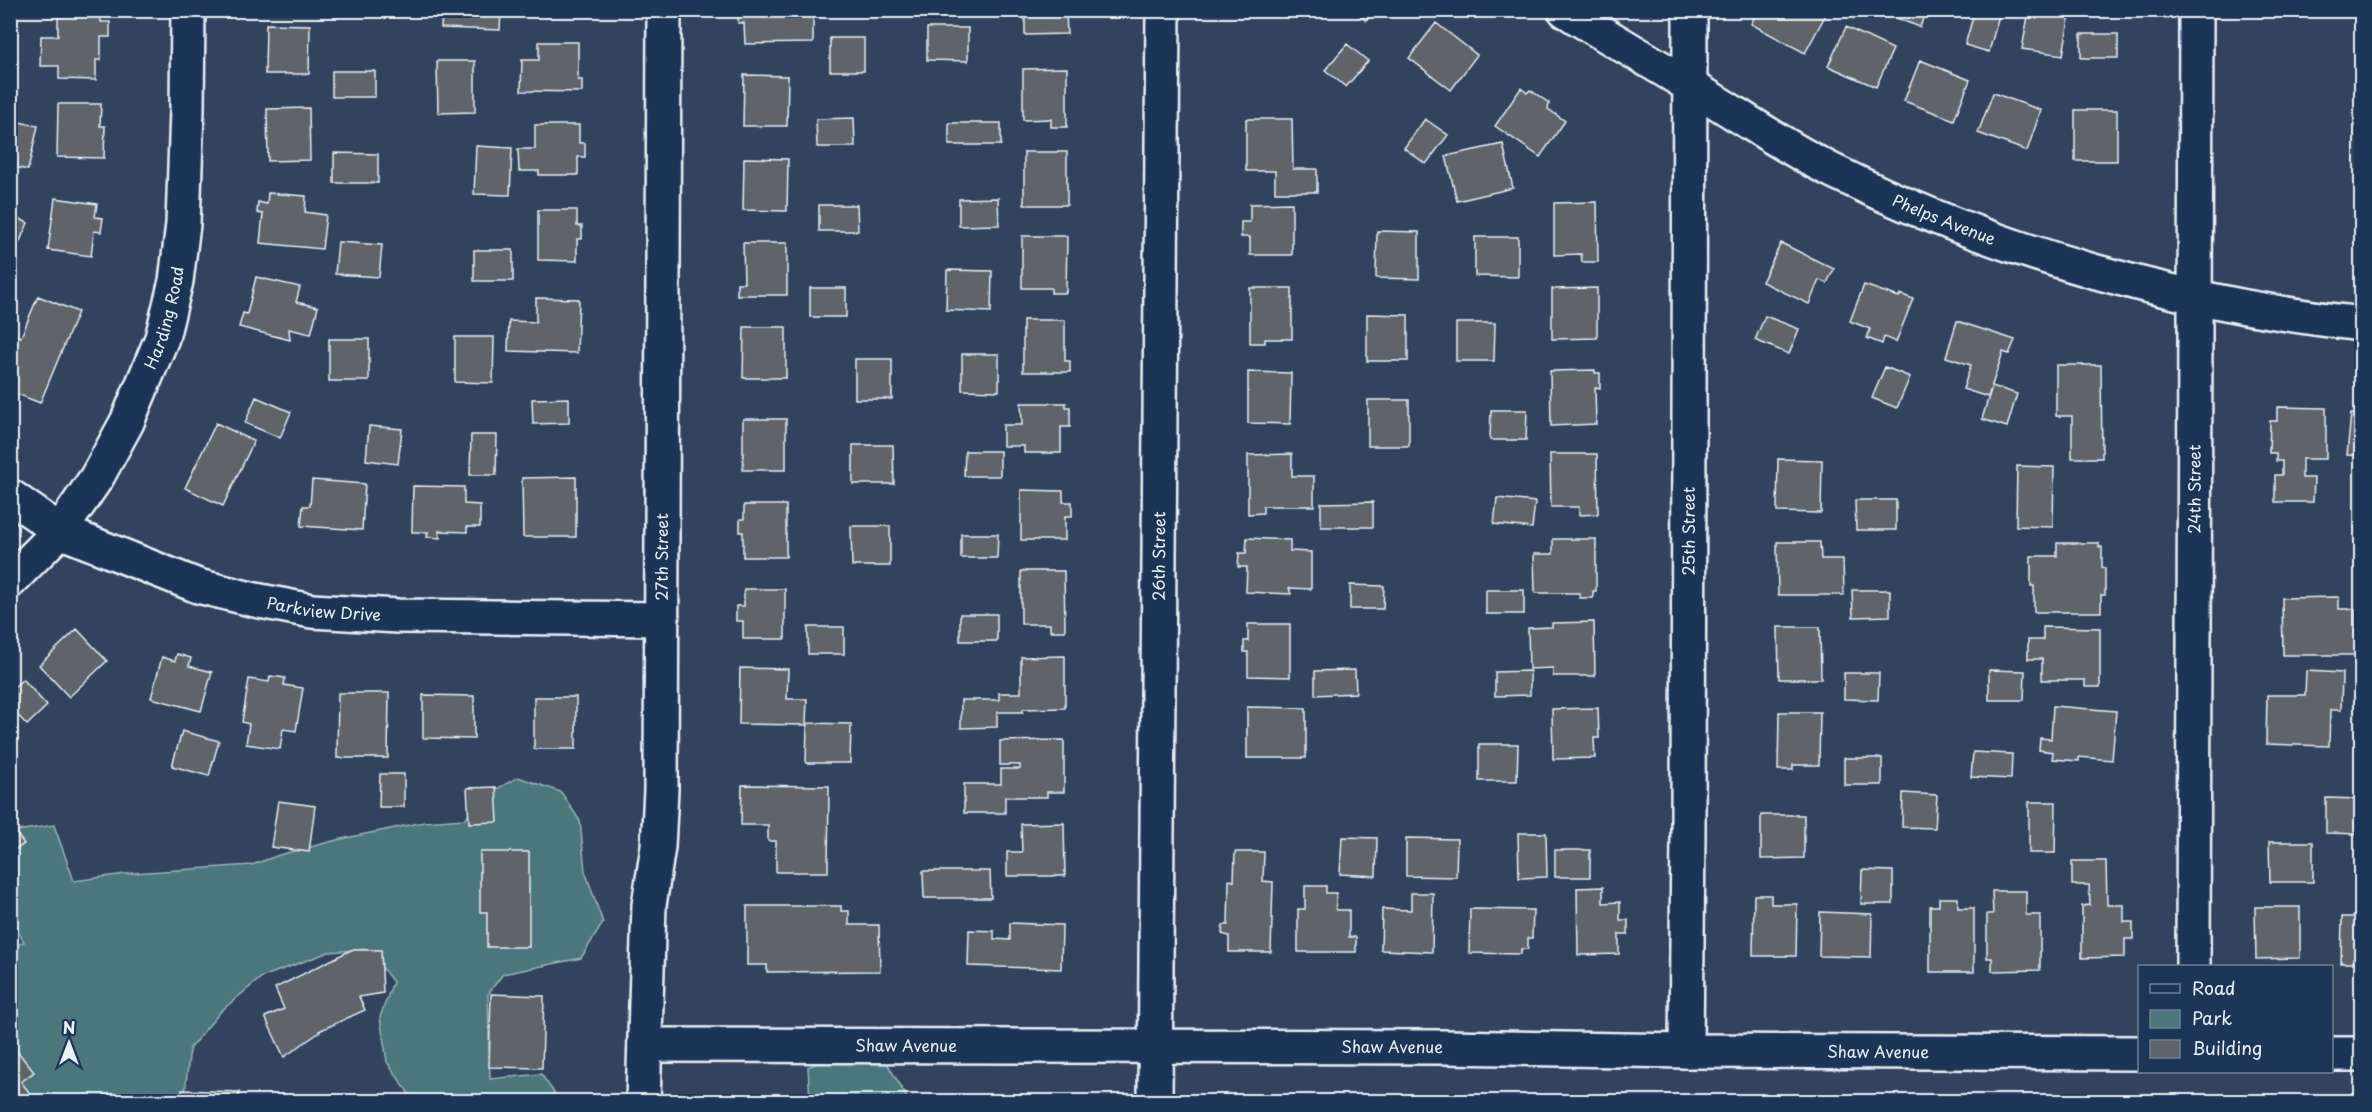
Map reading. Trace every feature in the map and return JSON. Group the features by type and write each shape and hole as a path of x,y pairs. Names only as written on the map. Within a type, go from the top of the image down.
{"street":[{"name":"Harding Road","path":"10,581 60,531 97,477 127,423 162,338 176,281 183,224 188,10"},
{"name":"27th Street","path":"643,1101 649,905 658,847 661,790 664,10"},
{"name":"26th Street","path":"1155,1101 1163,10"},
{"name":"Phelps Avenue","path":"1565,10 1806,156 1919,210 2029,251 2195,299 2318,320 2361,324"},
{"name":"25th Street","path":"1686,1051 1690,10"},
{"name":"24th Street","path":"2193,965 2196,10"},
{"name":"Parkview Drive","path":"10,496 60,531 198,586 312,611 398,616 662,619"},
{"name":"Shaw Avenue","path":"645,1045 1444,1047 1686,1051 2138,1053"},
{"path":"2333,1054 2361,1054"}],"green space":[{"path":"518,777 561,792 580,821 585,871 603,923 581,958 503,974 488,994 490,1079 541,1074 555,1094 555,1101 414,1101 387,1062 380,1017 393,982 368,949 329,952 262,977 221,1011 190,1048 184,1101 11,1102 11,948 24,942 11,919 11,832 54,825 74,881 133,873 252,865 279,855 341,839 424,822 465,819 488,794"},
{"path":"845,1051 883,1056 909,1101 810,1101 808,1067"}],"building":[{"path":"58,10 101,10 101,22 110,22 110,37 101,37 101,60 96,60 96,80 59,79 59,66 40,66 41,36 58,36"},
{"path":"442,10 501,10 500,30 441,28"},
{"path":"787,10 787,15 813,15 813,43 745,44 744,23 738,23 738,11"},
{"path":"1025,10 1070,10 1066,12 1067,34 1025,35"},
{"path":"1354,10 1375,10 1366,21"},
{"path":"1758,10 1765,14 1766,10 1820,10 1826,14 1805,53 1751,24"},
{"path":"1899,10 1926,10 1920,27 1896,18"},
{"path":"1975,10 1999,15 1989,52 1965,45"},
{"path":"2029,10 2048,10 2070,14 2063,55 2022,49"},
{"path":"1436,23 1477,55 1451,90 1409,58"},
{"path":"266,24 310,25 309,74 265,74"},
{"path":"1846,27 1893,49 1876,87 1828,66"},
{"path":"927,28 968,28 968,61 927,60"},
{"path":"2081,34 2118,34 2118,58 2081,58"},
{"path":"830,38 864,38 864,71 830,71"},
{"path":"539,42 578,42 578,80 582,80 582,92 521,91 522,60 539,60"},
{"path":"1347,44 1368,61 1346,87 1325,70"},
{"path":"1920,60 1970,80 1954,120 1904,101"},
{"path":"437,61 475,61 475,112 438,113"},
{"path":"1067,68 1067,127 1051,127 1051,119 1023,120 1023,69"},
{"path":"332,71 375,71 375,97 332,97"},
{"path":"744,75 788,76 787,126 743,126"},
{"path":"1521,88 1527,93 1530,90 1549,103 1548,109 1565,121 1540,157 1495,126"},
{"path":"1993,93 2041,110 2027,151 1978,133"},
{"path":"58,104 101,104 100,126 105,126 104,158 57,157"},
{"path":"309,108 310,160 268,161 267,109"},
{"path":"2075,110 2117,110 2117,161 2075,161"},
{"path":"854,118 855,147 817,147 816,119"},
{"path":"1246,119 1292,119 1293,169 1317,169 1317,192 1275,192 1275,171 1246,171"},
{"path":"1425,119 1448,135 1426,164 1404,148"},
{"path":"10,120 38,126 28,170 10,166"},
{"path":"949,123 1001,123 1001,145 949,145"},
{"path":"535,125 579,125 579,143 585,143 585,157 578,157 578,175 539,175 539,171 519,171 518,149 535,149"},
{"path":"1503,144 1513,188 1457,201 1446,156"},
{"path":"476,146 512,148 510,195 474,194"},
{"path":"1024,152 1067,152 1067,205 1024,205"},
{"path":"334,153 378,154 378,183 334,183"},
{"path":"744,158 788,159 787,211 743,210"},
{"path":"268,193 306,196 305,212 326,215 322,249 260,243 263,214 257,213 258,202 267,204"},
{"path":"55,198 97,204 95,217 103,218 101,232 94,231 91,256 48,250"},
{"path":"998,198 999,225 959,226 959,199"},
{"path":"1597,202 1598,262 1582,262 1581,254 1554,255 1554,203"},
{"path":"1292,203 1292,255 1250,255 1250,237 1241,237 1241,222 1250,222 1250,204"},
{"path":"819,205 857,205 858,231 819,231"},
{"path":"538,210 577,210 577,226 582,226 582,239 577,239 577,261 538,260"},
{"path":"10,215 28,223 16,250 10,247"},
{"path":"1377,231 1419,232 1419,279 1376,278"},
{"path":"1022,236 1067,236 1066,293 1051,293 1051,288 1022,288"},
{"path":"1475,237 1518,237 1518,277 1475,276"},
{"path":"338,242 382,245 379,277 335,274"},
{"path":"743,243 787,243 787,295 737,295 737,283 744,283"},
{"path":"1781,243 1834,269 1827,283 1819,280 1809,304 1762,282"},
{"path":"474,250 513,250 513,281 474,281"},
{"path":"947,270 992,271 991,312 946,310"},
{"path":"256,277 300,287 296,302 318,307 311,334 289,329 290,340 239,327 243,313 247,314"},
{"path":"1864,285 1899,297 1900,294 1913,299 1896,342 1884,337 1882,344 1867,338 1870,329 1850,321"},
{"path":"810,288 846,288 846,317 810,317"},
{"path":"1250,288 1292,288 1292,339 1265,339 1265,343 1250,343"},
{"path":"1597,288 1597,338 1552,339 1552,289"},
{"path":"38,296 78,312 40,403 10,391 10,333 21,337"},
{"path":"536,298 579,299 577,353 508,351 509,321 536,322"},
{"path":"1367,314 1408,315 1408,361 1367,361"},
{"path":"1765,316 1799,329 1789,354 1755,340"},
{"path":"1023,320 1065,320 1065,361 1070,361 1070,372 1023,372"},
{"path":"1957,321 2015,340 2009,354 2003,352 1988,397 1963,389 1971,365 1946,357"},
{"path":"1456,323 1495,323 1494,361 1456,361"},
{"path":"744,327 786,327 786,378 743,378"},
{"path":"455,337 494,337 493,383 455,382"},
{"path":"329,339 369,339 369,381 329,381"},
{"path":"962,354 999,354 999,391 962,390"},
{"path":"855,359 892,359 892,399 855,399"},
{"path":"2056,365 2101,365 2102,458 2072,458 2072,416 2056,416"},
{"path":"1885,367 1910,377 1897,408 1872,398"},
{"path":"1595,370 1595,373 1600,373 1600,388 1595,388 1596,424 1551,426 1550,371"},
{"path":"1248,372 1291,373 1290,424 1248,423"},
{"path":"1992,386 2017,394 2007,427 1982,419"},
{"path":"256,397 291,412 280,438 245,423"},
{"path":"569,398 569,423 533,424 532,399"},
{"path":"1368,400 1409,400 1409,446 1368,446"},
{"path":"1021,403 1066,403 1066,407 1070,407 1070,427 1061,427 1061,453 1024,453 1024,446 1003,446 1003,425 1022,425"},
{"path":"2277,407 2326,408 2326,459 2302,459 2302,478 2314,478 2313,502 2275,502 2275,475 2282,475 2282,461 2276,461 2276,453 2269,453 2270,421 2277,421"},
{"path":"1491,410 1527,410 1526,440 1490,440"},
{"path":"2351,414 2362,415 2362,456 2347,455"},
{"path":"743,419 786,419 786,470 743,470"},
{"path":"216,423 254,441 223,506 185,488"},
{"path":"369,426 402,429 398,464 366,460"},
{"path":"471,435 497,435 496,475 470,475"},
{"path":"853,445 893,445 894,484 853,484"},
{"path":"965,451 1000,451 1000,476 964,476"},
{"path":"1292,454 1292,476 1314,476 1314,506 1263,506 1263,513 1248,514 1248,455"},
{"path":"1550,454 1597,454 1598,514 1579,515 1579,507 1551,507"},
{"path":"1778,459 1822,460 1821,513 1777,512"},
{"path":"2017,466 2054,467 2053,527 2016,526"},
{"path":"576,477 576,537 523,537 522,478"},
{"path":"312,480 365,484 362,530 301,526 303,506 310,506"},
{"path":"413,486 464,487 464,504 480,505 480,527 467,527 467,532 439,531 440,538 427,537 428,532 412,532"},
{"path":"1021,490 1063,491 1063,502 1072,502 1072,516 1065,516 1065,540 1021,540"},
{"path":"1497,498 1535,502 1532,528 1494,524"},
{"path":"1855,500 1896,500 1896,530 1856,530"},
{"path":"1373,502 1373,527 1321,527 1321,503"},
{"path":"744,505 786,505 786,557 743,557 743,532 740,532 740,519 744,519"},
{"path":"851,526 890,526 890,566 852,566"},
{"path":"961,534 998,534 997,558 961,558"},
{"path":"1247,538 1290,540 1290,551 1311,552 1311,589 1289,588 1291,594 1246,592 1247,567 1238,567 1239,553 1246,553"},
{"path":"1553,539 1596,539 1596,591 1593,591 1593,598 1580,598 1580,593 1535,593 1534,554 1553,554"},
{"path":"1777,542 1820,542 1821,559 1843,559 1844,595 1778,595"},
{"path":"2057,543 2099,543 2099,547 2102,547 2105,595 2101,595 2101,612 2034,612 2031,556 2057,556"},
{"path":"1021,571 1064,571 1065,631 1050,631 1050,624 1021,624"},
{"path":"1350,585 1384,586 1383,609 1350,609"},
{"path":"744,589 785,589 785,639 743,639 743,621 736,621 736,606 744,606"},
{"path":"1486,590 1524,590 1524,614 1486,614"},
{"path":"1852,590 1890,590 1890,616 1853,617"},
{"path":"2339,597 2339,609 2355,609 2356,655 2283,655 2282,598"},
{"path":"960,614 997,614 997,641 960,641"},
{"path":"1594,622 1595,676 1553,676 1553,668 1529,669 1528,628 1552,627 1552,623"},
{"path":"1248,624 1290,624 1290,677 1248,676 1248,652 1244,652 1244,641 1248,641"},
{"path":"808,627 844,627 844,654 808,654"},
{"path":"1778,627 1820,627 1821,679 1779,679"},
{"path":"2043,627 2100,628 2100,687 2085,687 2085,680 2042,680 2042,659 2028,659 2028,640 2043,640"},
{"path":"77,629 107,661 69,697 39,665"},
{"path":"177,654 191,658 189,666 212,672 201,711 151,698 162,657 175,661"},
{"path":"1065,656 1065,708 997,712 997,727 961,728 961,700 999,700 999,693 1021,693 1021,657"},
{"path":"740,668 788,669 787,699 807,699 806,723 851,724 850,763 806,763 807,725 739,724"},
{"path":"1355,670 1356,693 1315,695 1315,671"},
{"path":"1989,670 2025,671 2024,700 1989,700"},
{"path":"1530,671 1530,695 1495,696 1495,672"},
{"path":"2306,671 2342,673 2341,710 2330,710 2329,746 2266,744 2267,695 2305,695"},
{"path":"1844,673 1879,673 1878,700 1844,699"},
{"path":"270,676 285,678 284,685 303,688 296,731 283,729 280,749 246,744 249,724 242,722 249,679 269,682"},
{"path":"23,679 47,706 27,725 10,707 10,691"},
{"path":"338,693 389,693 388,758 337,758"},
{"path":"423,695 474,696 474,739 423,738"},
{"path":"534,697 576,697 576,749 534,749"},
{"path":"2053,706 2116,711 2112,760 2079,757 2079,761 2052,759 2053,752 2039,750 2040,738 2051,739"},
{"path":"1247,707 1306,708 1306,758 1247,758"},
{"path":"1598,708 1599,738 1594,738 1595,758 1553,759 1552,709"},
{"path":"1779,712 1820,712 1819,765 1793,765 1793,770 1778,770"},
{"path":"182,731 219,741 209,776 172,766"},
{"path":"1064,740 1064,792 1047,792 1047,797 1005,797 1005,813 964,813 964,784 1001,784 1001,769 1020,769 1020,765 1000,765 1000,741"},
{"path":"1479,744 1518,744 1517,781 1479,781"},
{"path":"1973,752 2012,754 2011,779 1971,777"},
{"path":"1844,758 1882,758 1882,785 1844,785"},
{"path":"380,774 404,774 404,807 379,807"},
{"path":"742,785 829,786 828,872 776,872 776,841 768,841 768,825 741,825"},
{"path":"496,787 498,822 469,823 467,788"},
{"path":"1903,793 1937,795 1935,828 1902,827"},
{"path":"2326,798 2362,799 2362,834 2326,833"},
{"path":"278,801 315,806 309,852 271,847"},
{"path":"2029,802 2056,802 2055,853 2029,853"},
{"path":"1761,815 1804,815 1804,858 1761,859"},
{"path":"1064,823 1065,876 1007,876 1007,852 1022,852 1021,824"},
{"path":"10,825 24,844 10,853"},
{"path":"1518,833 1546,833 1547,877 1519,878"},
{"path":"1342,837 1377,838 1376,876 1340,874"},
{"path":"1406,838 1457,839 1456,877 1406,876"},
{"path":"2269,842 2313,842 2313,882 2270,882"},
{"path":"1555,850 1590,850 1590,877 1555,877"},
{"path":"480,852 529,852 529,947 487,947 487,912 480,912"},
{"path":"1235,852 1264,852 1263,881 1273,882 1271,952 1229,952 1229,936 1222,934 1223,925 1228,925 1229,880 1234,881"},
{"path":"2072,861 2106,861 2107,905 2124,905 2124,922 2133,922 2133,939 2125,939 2125,957 2082,958 2082,906 2090,905 2089,885 2072,885"},
{"path":"1862,870 1893,871 1893,904 1861,904"},
{"path":"923,871 990,871 991,898 924,898"},
{"path":"1305,886 1326,886 1326,893 1336,893 1336,910 1349,910 1349,937 1356,937 1356,952 1298,952 1298,909 1305,909"},
{"path":"1603,887 1603,903 1620,902 1620,920 1628,920 1628,934 1619,934 1619,954 1578,955 1577,888"},
{"path":"1992,891 2026,891 2026,915 2040,915 2040,970 1992,971 1992,958 1987,958 1987,914 1993,914"},
{"path":"1411,893 1433,893 1432,952 1381,950 1382,909 1411,910"},
{"path":"1754,895 1771,895 1771,904 1797,904 1796,956 1753,956"},
{"path":"1939,898 1958,898 1958,908 1974,908 1974,972 1930,972 1930,906 1939,906"},
{"path":"747,906 841,906 841,911 849,911 849,925 879,925 880,971 767,972 767,965 747,965"},
{"path":"2255,907 2300,907 2300,958 2256,959"},
{"path":"1470,909 1533,910 1532,938 1528,938 1528,949 1521,949 1521,954 1469,953"},
{"path":"1820,912 1872,914 1871,957 1819,956"},
{"path":"2342,917 2362,917 2362,958 2353,958 2353,963 2341,963"},
{"path":"1010,923 1062,925 1061,969 968,966 969,930 994,931 994,939 1010,940"},
{"path":"351,950 381,950 383,993 359,997 365,1010 319,1031 284,1057 265,1017 284,1009 275,988"},
{"path":"491,994 544,996 542,1068 489,1067"},
{"path":"10,1042 34,1072 21,1082 37,1102 10,1102"},
{"path":"182,1090 239,1092 239,1102 181,1102"}]}
